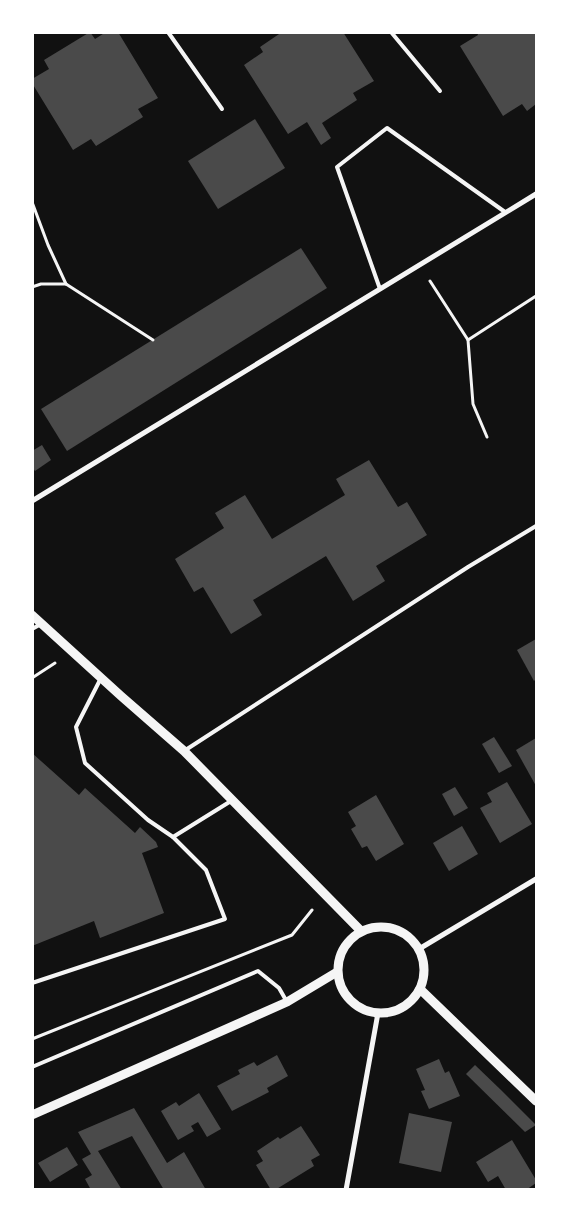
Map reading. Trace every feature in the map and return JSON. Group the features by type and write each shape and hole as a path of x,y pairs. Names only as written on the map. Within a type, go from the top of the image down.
{"street":[{"path":"32,501 536,194"},
{"path":"32,615 184,750 360,931"},
{"path":"419,949 536,879"},
{"path":"374,926 387,926 400,930 419,949 424,962 424,976 420,989 407,1005 388,1013 378,1013 365,1010 345,996 337,972 338,959 350,938 360,931 374,926"},
{"path":"32,1115 287,1002 337,972"},
{"path":"420,989 536,1101"},
{"path":"346,1190 378,1013"}],"lane":[{"path":"168,32 222,109"},
{"path":"391,32 440,91"},
{"path":"380,289 337,167 387,128 505,212"},
{"path":"184,750 468,566 536,526"},
{"path":"32,629 42,623"},
{"path":"32,983 225,920 206,870 173,837 148,820 85,763 76,727 101,678"},
{"path":"173,837 233,800"},
{"path":"32,1067 258,970 279,988 287,1002"}],"path":[{"path":"32,202 48,245 66,284 153,340"},
{"path":"420,264 468,340 473,404 487,437"},
{"path":"32,287 41,284 66,284"},
{"path":"468,340 536,296"},
{"path":"32,678 73,651"},
{"path":"32,1039 292,935 324,894"}],"building":[{"path":"90,32 95,39 106,32 118,32 158,98 138,109 143,117 96,146 91,139 73,150 32,83 32,79 49,69 44,60"},
{"path":"282,32 343,32 374,81 353,93 357,100 322,123 331,138 321,145 307,122 288,134 244,65 263,52 260,47"},
{"path":"477,32 536,32 536,104 527,111 522,104 503,116 460,46 478,35"},
{"path":"255,119 285,168 218,209 188,161"},
{"path":"301,248 327,288 67,451 41,409"},
{"path":"42,445 51,460 35,471 32,467 32,451"},
{"path":"369,460 398,507 407,502 427,535 376,566 385,581 353,601 326,556 253,600 262,615 231,634 203,587 194,592 175,559 224,528 215,513 245,495 272,539 345,495 336,479"},
{"path":"536,639 536,679 534,681 517,650"},
{"path":"494,737 512,766 499,773 482,744"},
{"path":"536,738 536,786 516,750"},
{"path":"32,753 79,795 85,788 135,833 140,827 156,842 158,847 142,853 164,913 100,938 94,921 32,946"},
{"path":"507,782 532,824 500,843 480,808 492,802 487,793"},
{"path":"455,787 468,808 454,816 442,794"},
{"path":"376,795 404,844 376,861 367,846 362,848 351,829 356,826 348,812"},
{"path":"462,826 478,854 449,871 433,843"},
{"path":"277,1055 288,1076 267,1088 269,1092 232,1111 217,1086 240,1074 238,1070 254,1062 257,1066"},
{"path":"439,1059 445,1073 449,1071 460,1096 429,1109 421,1091 425,1090 416,1069"},
{"path":"475,1065 536,1125 525,1132 466,1074"},
{"path":"199,1093 221,1129 207,1137 198,1122 191,1126 194,1131 178,1140 161,1111 176,1102 179,1106"},
{"path":"134,1108 167,1163 184,1152 206,1190 164,1190 132,1136 98,1151 122,1190 91,1190 85,1179 92,1175 82,1159 91,1154 78,1132"},
{"path":"409,1113 452,1122 441,1172 399,1163"},
{"path":"301,1126 320,1155 311,1160 314,1166 275,1190 271,1190 256,1165 263,1161 257,1151 278,1137 280,1139"},
{"path":"512,1140 536,1180 536,1183 526,1190 506,1190 498,1176 488,1182 476,1162"},
{"path":"67,1147 78,1165 50,1182 38,1163"}]}
